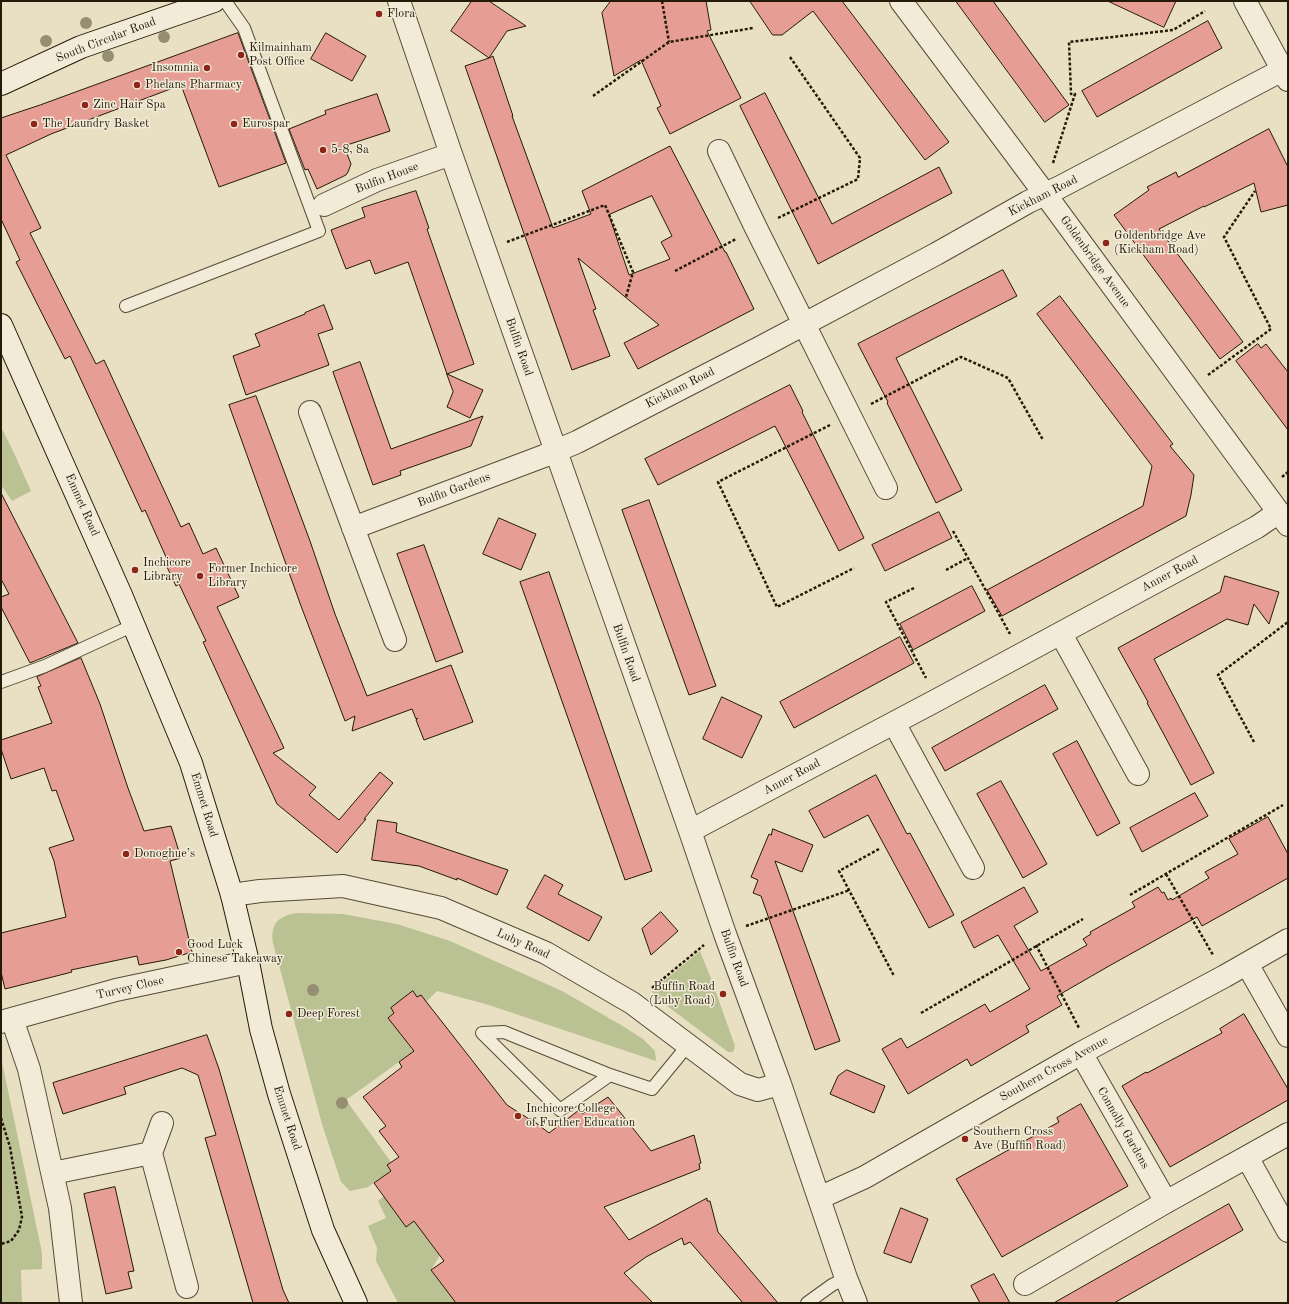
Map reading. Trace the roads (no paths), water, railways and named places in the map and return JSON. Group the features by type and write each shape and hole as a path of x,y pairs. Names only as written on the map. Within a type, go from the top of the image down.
{"street":[{"name":"South Circular Road","path":"1,84 81,47 214,1"},
{"name":"Bulfin Road","path":"399,1 451,154 856,1303"},
{"name":"Goldenbridge Avenue","path":"901,1 1283,518"},
{"name":"Kickham Road","path":"556,452 804,324 936,254 1028,202 1286,72 1245,1"},
{"path":"719,151 886,488"},
{"name":"Bulfin House","path":"324,205 377,180 451,154"},
{"name":"Emmet Road","path":"1,325 134,625 191,763 232,895 248,962 261,1029 279,1094 323,1230 356,1303"},
{"path":"310,412 394,640"},
{"name":"Bulfin Gardens","path":"353,528 556,452"},
{"name":"Anner Road","path":"690,831 1061,634 1257,527 1283,518"},
{"path":"1061,634 1138,774"},
{"path":"894,723 973,868"},
{"name":"Luby Road","path":"232,895 260,891 343,886 441,908 546,953 632,1003 740,1084 758,1090 780,1084"},
{"name":"Southern Cross Avenue","path":"819,1198 865,1177 1085,1051 1247,964 1288,940"},
{"name":"Turvey Close","path":"71,1303 60,1208 53,1173 29,1069 7,1020 116,990 248,962"},
{"path":"1247,964 1288,1036"},
{"name":"Connolly Gardens","path":"1085,1051 1166,1202"},
{"path":"162,1123 152,1153 187,1287"},
{"path":"1024,1284 1288,1134"},
{"path":"53,1173 152,1153"},
{"path":"1247,1157 1288,1231"}],"lane":[{"path":"126,306 319,231 244,28 225,1"},
{"path":"1,682 58,661 99,640 134,625"},
{"path":"610,1075 560,1110 482,1033 504,1032 610,1075 652,1089 688,1045"},
{"path":"807,1303 832,1285 846,1278"}],"place":[{"name":"Flora","path":"379,14"},
{"name":"Kilmainham Post Office","path":"241,55"},
{"name":"Insomnia","path":"207,68"},
{"name":"Phelans Pharmacy","path":"137,85"},
{"name":"Zinc Hair Spa","path":"85,105"},
{"name":"The Laundry Basket","path":"34,124"},
{"name":"Eurospar","path":"234,124"},
{"name":"5-8, 8a","path":"323,150"},
{"name":"Goldenbridge Ave (Kickham Road)","path":"1106,243"},
{"name":"Inchicore Library","path":"135,570"},
{"name":"Former Inchicore Library","path":"200,576"},
{"name":"Donoghue’s","path":"126,854"},
{"name":"Good Luck Chinese Takeaway","path":"179,952"},
{"name":"Buffin Road (Luby Road)","path":"723,994"},
{"name":"Deep Forest","path":"289,1014"},
{"name":"Inchicore College of Further Education","path":"518,1116"},
{"name":"Southern Cross Ave (Buffin Road)","path":"965,1139"}]}
